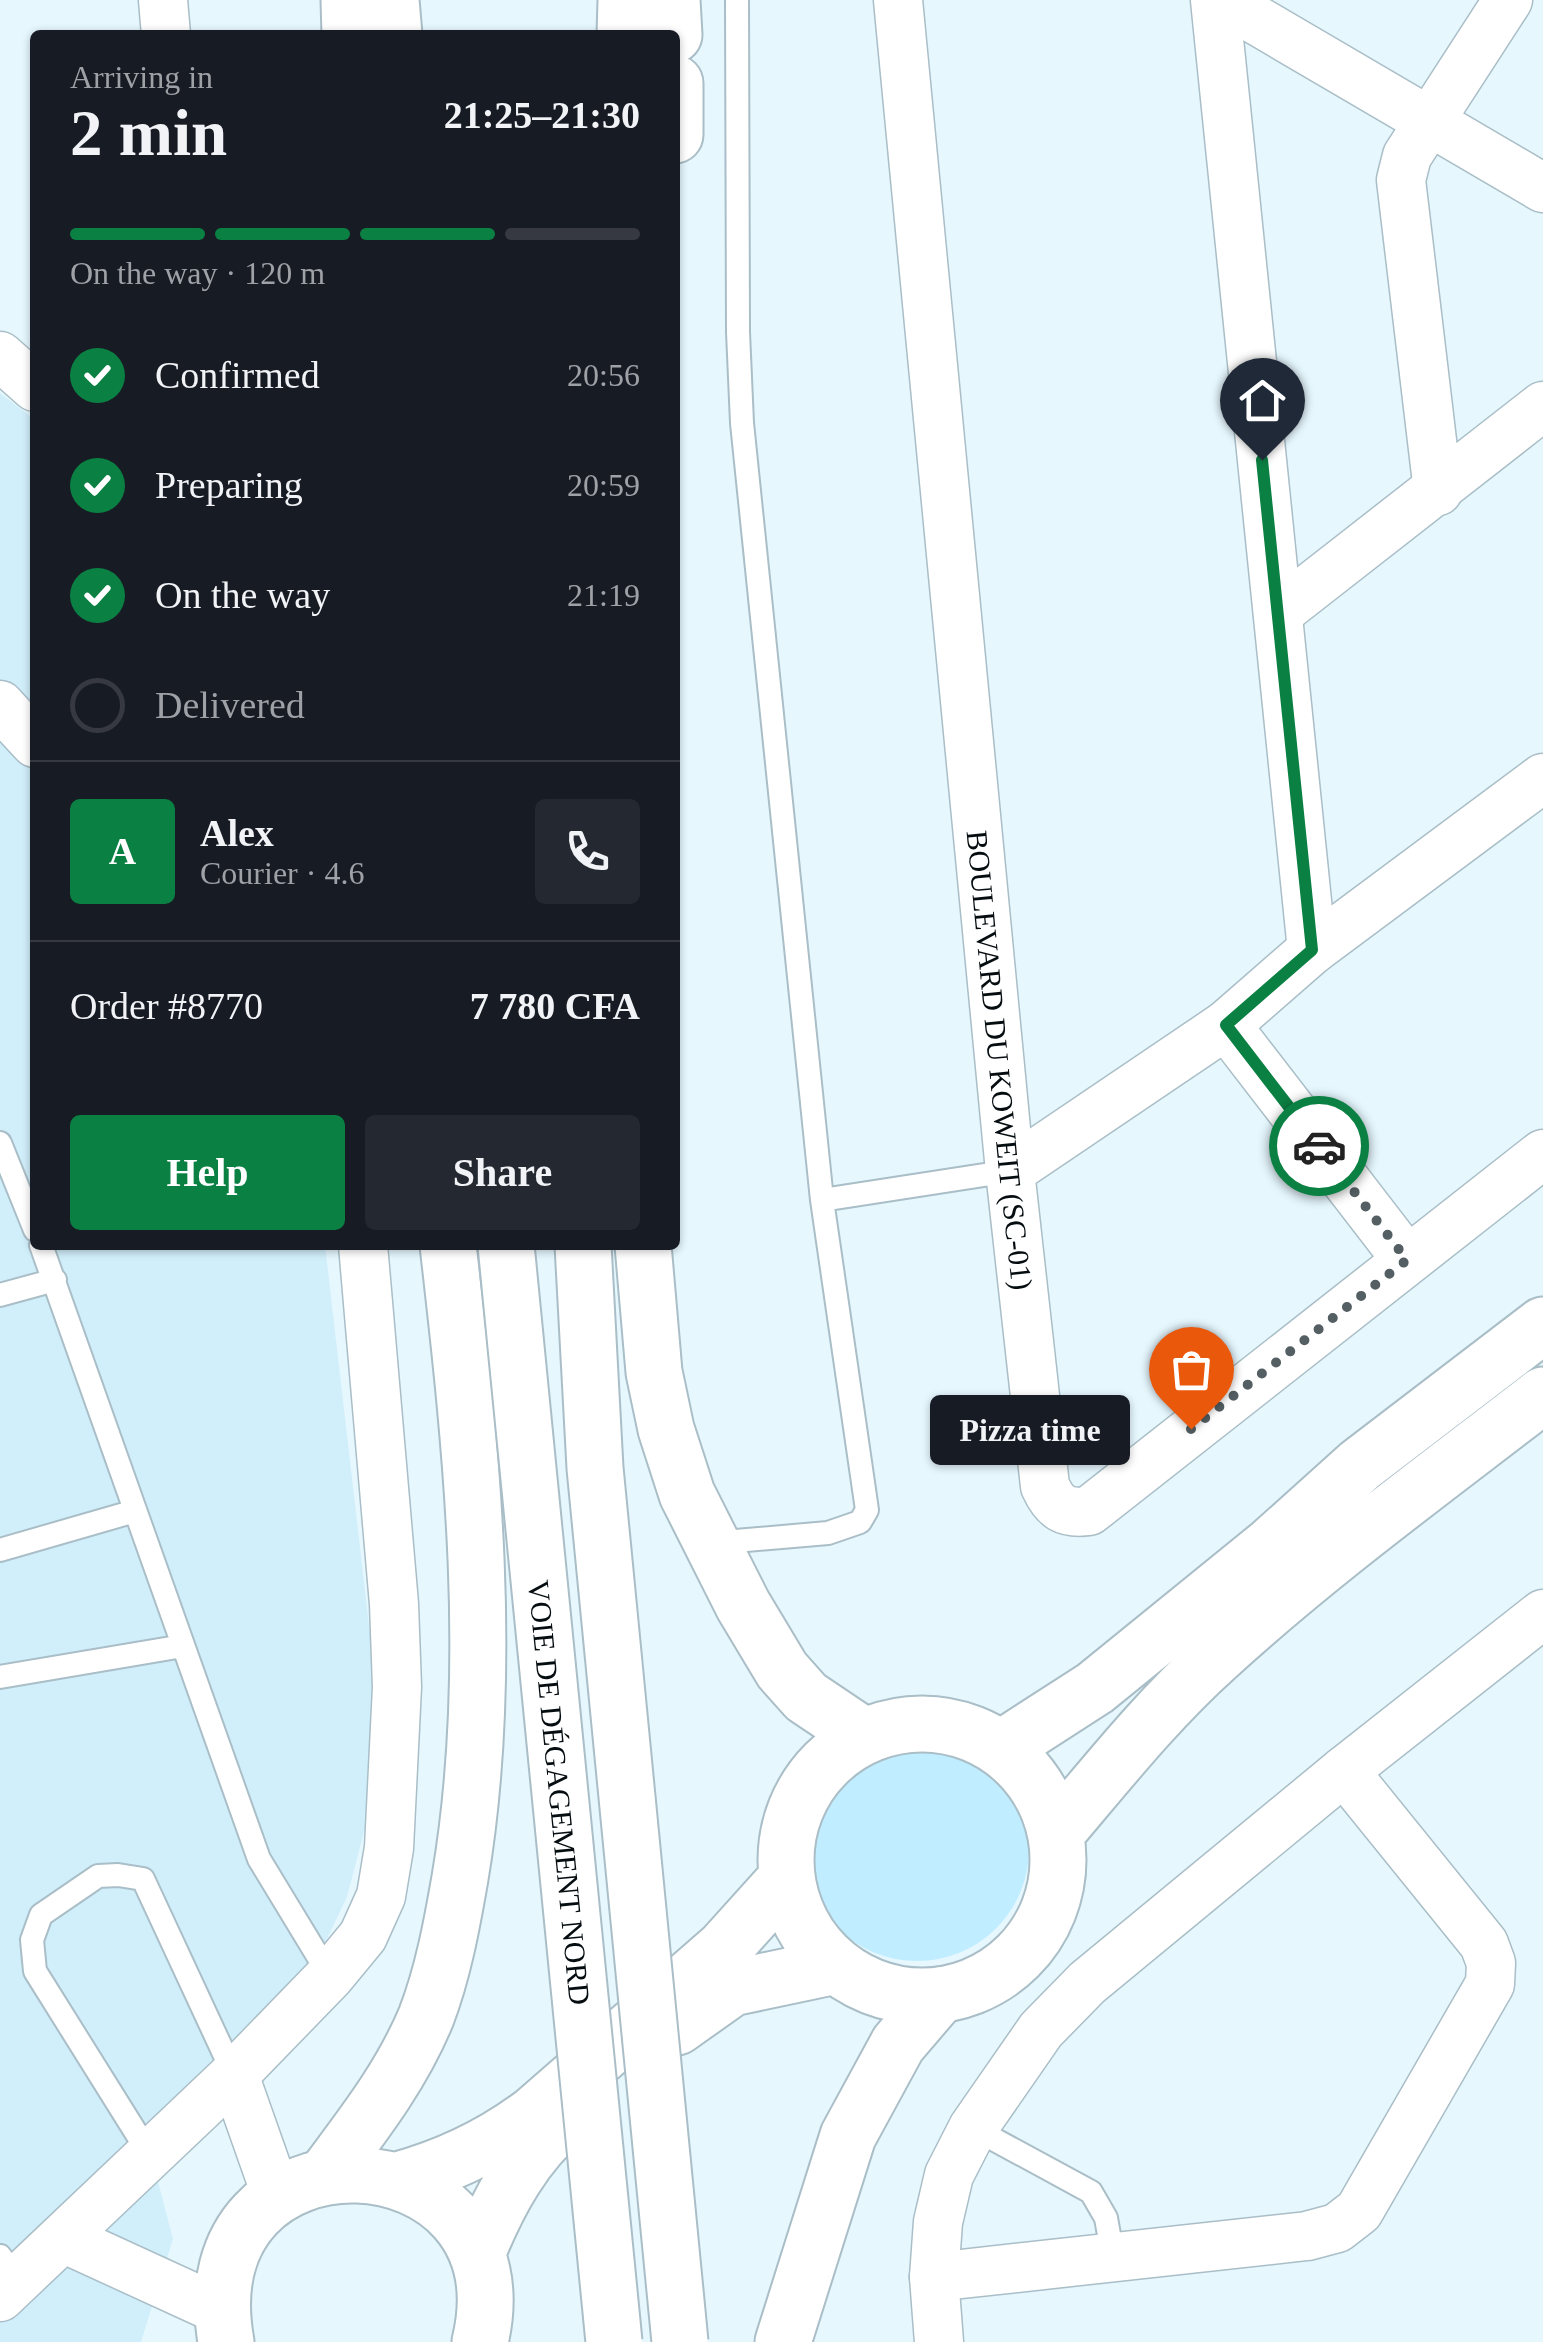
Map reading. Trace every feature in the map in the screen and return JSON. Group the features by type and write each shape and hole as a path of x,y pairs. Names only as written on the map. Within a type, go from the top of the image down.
{"main road":[{"path":"348,0 350,30"},
{"path":"391,0 394,30"},
{"path":"625,30 626,0"},
{"path":"672,0 674,30"},
{"path":"223,2326 224,2278 234,2247 252,2220 301,2186 392,2085 426,2016 451,1931 470,1820 477,1733 477,1652 461,1355 449,1250"},
{"name":"VOIE DE DÉGAGEMENT NORD","path":"506,1250 614,2342"},
{"path":"583,1250 594,1468 680,2342"},
{"path":"643,1250 654,1372 666,1429 687,1494 710,1543 782,1670 806,1697 864,1736"},
{"path":"1002,1748 1095,1688 1271,1545 1360,1465 1543,1325"},
{"path":"1057,1832 1128,1748 1214,1658 1381,1520 1543,1395"},
{"path":"911,1724 958,1728 1002,1748 1037,1784 1057,1832 1060,1869 1052,1906 1034,1939 1008,1966 976,1985 940,1995 886,1992 836,1966 812,1941 795,1911 786,1878 786,1843 795,1810 812,1780 835,1754 864,1736 911,1724"},
{"path":"398,2180 471,2154 535,2113 724,1948 786,1878"},
{"path":"477,2254 508,2188 548,2134 694,2013 732,1988 836,1966"},
{"path":"783,2342 848,2136 898,2044 940,1995"},
{"path":"301,2186 362,2173 398,2180 431,2197 458,2222 477,2254 485,2286 486,2320 480,2342"}],"street":[{"path":"162,0 165,30"},
{"name":"BOULEVARD DU KOWEIT (SC-01)","path":"898,0 1010,1171 1045,1486 1053,1504 1070,1514 1090,1511 1543,1154"},
{"path":"1218,0 1432,120 1543,188"},
{"path":"1218,0 1312,950"},
{"path":"1438,491 1401,180 1407,156 1508,0"},
{"path":"0,356 30,383"},
{"path":"1278,612 1543,406"},
{"path":"0,704 30,738"},
{"path":"1010,1171 1226,1025 1312,950 1543,778"},
{"path":"1226,1025 1407,1260"},
{"path":"6,2278 62,2238 234,2074 330,1976 363,1936 381,1896 390,1848 398,1686 363,1250"},
{"path":"939,2342 934,2277 938,2222 949,2175 973,2128 1041,2030 1087,1983 1344,1772 1538,1629"},
{"path":"934,2277 1307,2236 1337,2228 1359,2210 1490,1984 1491,1963 1484,1944 1344,1772"},
{"path":"234,2074 301,2186"},
{"path":"62,2238 223,2326"}],"lane":[{"path":"710,1543 828,1532 860,1522 866,1510 822,1200 742,423 737,0"},
{"path":"0,1143 30,1218"},
{"path":"822,1200 1010,1171"},
{"path":"43,1250 260,1859 330,1976"},
{"path":"0,1295 55,1280"},
{"path":"0,1550 135,1510"},
{"path":"0,1677 183,1646"},
{"path":"150,2155 36,1970 32,1940 42,1915 98,1876 144,1879 234,2074"},
{"path":"973,2128 1091,2192 1106,2218 1114,2257"}],"shaded area":[{"path":"0,393 30,416 30,1250 326,1250 384,1755 347,1897 302,1991 151,2155 173,2239 141,2342 0,2342"},
{"path":"917,1737 960,1746 996,1770 1020,1806 1029,1849 1020,1892 996,1928 960,1952 917,1961 874,1952 838,1928 814,1892 805,1849 814,1806 838,1770 874,1746"}],"way so far":[{"path":"1191,1429 1407,1260 1319,1146"}],"place":[{"name":"Pizza time","path":"1191,1429"}],"route":[{"path":"1262,460 1312,950 1226,1025 1319,1146"}]}
